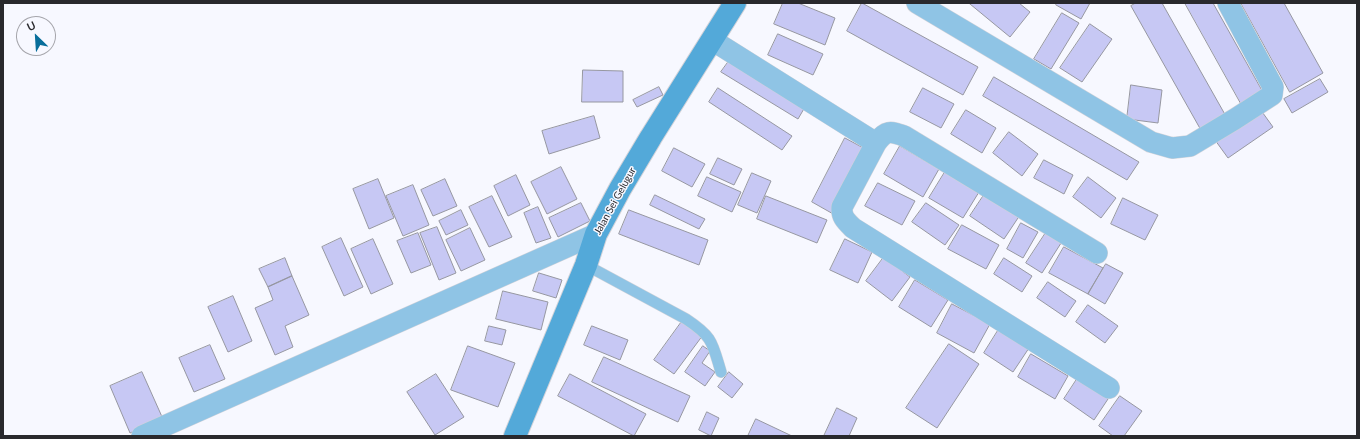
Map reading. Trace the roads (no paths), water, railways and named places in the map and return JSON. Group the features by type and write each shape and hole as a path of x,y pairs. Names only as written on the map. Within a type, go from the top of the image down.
{"main road":[{"name":"Jalan Sei Gelugur","path":"515,436 586,265 596,234 620,189 735,3"}],"street":[{"path":"917,3 1151,142 1172,148 1190,146 1272,95 1273,87 1228,3"},
{"path":"712,40 876,143"},
{"path":"1097,253 904,136 893,132 882,134 842,207 842,213 845,220 859,232 1109,388"},
{"path":"142,436 596,234"}],"lane":[{"path":"586,265 701,328 709,338 721,372"}]}
